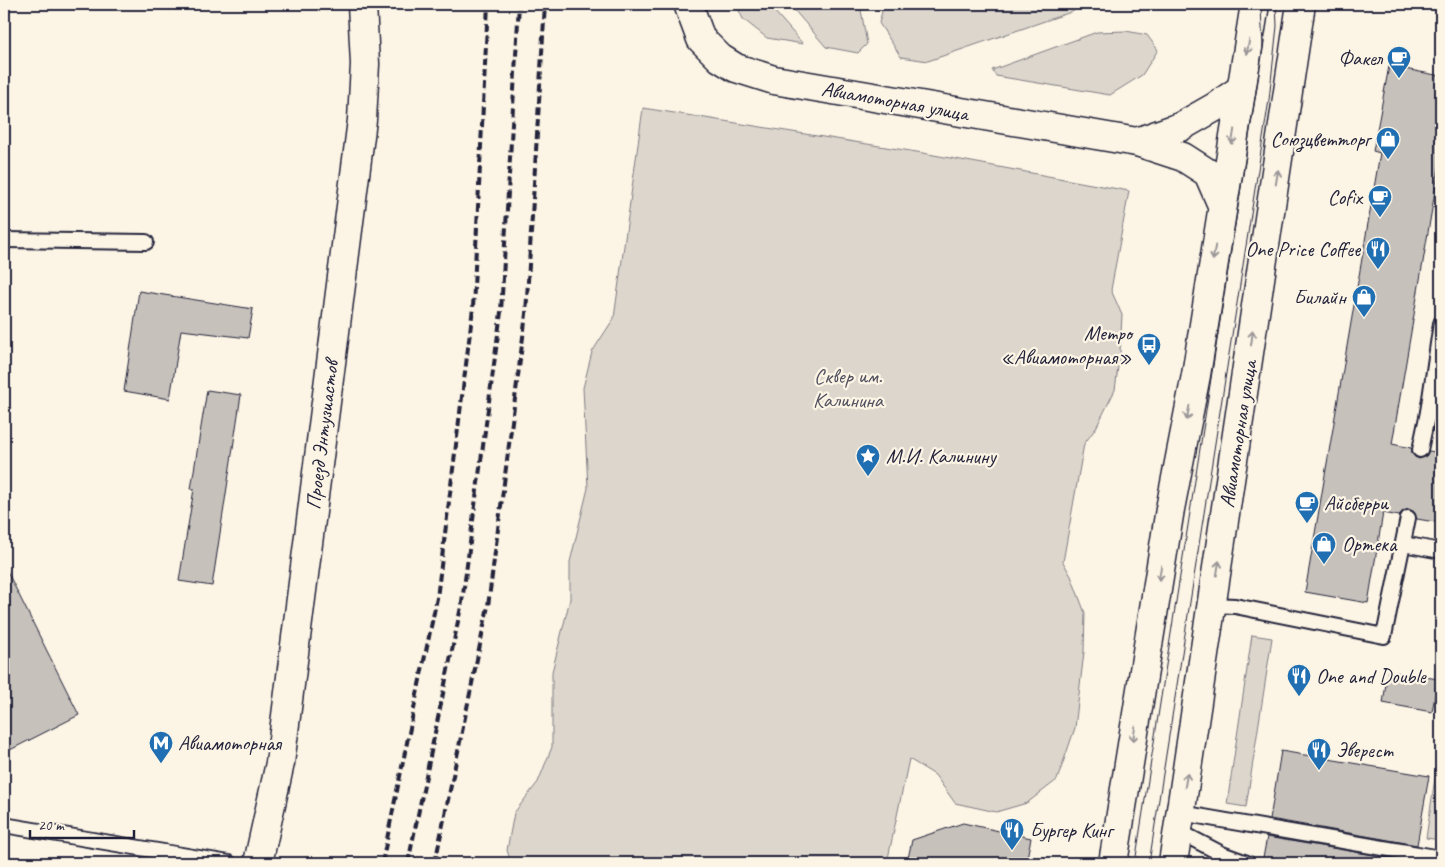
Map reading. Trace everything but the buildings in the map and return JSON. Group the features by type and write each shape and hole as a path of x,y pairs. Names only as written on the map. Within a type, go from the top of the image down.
{"main road":[{"name":"Проезд Энтузиастов","path":"258,863 280,763 362,120 365,64 362,4"},
{"name":"Авиамоторная улица","path":"688,4 701,39 720,58 736,68 784,82 1137,142 1184,156 1208,173 1222,205"},
{"path":"1113,863 1170,509 1196,374 1255,4"},
{"name":"Авиамоторная улица","path":"1173,863 1301,4"},
{"path":"1137,142 1180,126 1215,107 1241,88"}],"lane":[{"path":"4,240 146,242"},
{"path":"1420,450 1434,413 1441,323"},
{"path":"1212,605 1235,606 1384,636 1408,518"},
{"path":"1403,544 1441,551"},
{"path":"1180,822 1441,858 1440,863"},
{"path":"1180,822 1222,854 1247,863"},
{"path":"4,825 229,863"}],"green space":[{"path":"736,4 768,4 803,44 767,38 743,19"},
{"path":"789,4 860,4 867,44 858,53 826,47"},
{"path":"884,4 1076,4 1074,11 928,61 901,57 879,23"},
{"path":"1126,31 1147,35 1158,50 1142,75 1110,95 996,76 992,70 1097,32"},
{"name":"Сквер им. Калинина","path":"643,108 923,153 1129,191 1111,290 1122,315 1115,390 1096,428 1084,444 1063,562 1071,576 1085,613 1084,652 1075,728 1057,780 1027,803 996,812 955,803 935,775 909,759 887,863 511,863 507,850 514,813 538,782 552,747 552,672 570,599 570,562 588,488 583,388 592,352 614,318"},
{"path":"1252,635 1272,638 1246,807 1227,804"},
{"path":"1441,738 1441,840 1426,838"}],"tram line":[{"path":"1135,863 1263,47 1261,8 1259,4"},
{"path":"1149,863 1269,100 1277,26 1276,4"}],"railway":[{"path":"382,863 437,598 473,308 488,4"},
{"path":"408,863 462,602 501,312 519,4"},
{"path":"435,863 488,606 526,314 545,4"}],"place":[{"name":"Факел","path":"1399,79"},
{"name":"Союзцветторг","path":"1388,160"},
{"name":"Cofix","path":"1380,218"},
{"name":"One Price Coffee","path":"1378,270"},
{"name":"Билайн","path":"1364,318"},
{"name":"Метро «Авиамоторная»","path":"1149,366"},
{"name":"М.И. Калинину","path":"868,477"},
{"name":"Айсберри","path":"1307,524"},
{"name":"Ортека","path":"1324,565"},
{"name":"One and Double","path":"1299,697"},
{"name":"Авиамоторная","path":"161,764"},
{"name":"Эверест","path":"1319,771"},
{"name":"Бургер Кинг","path":"1012,851"}]}
